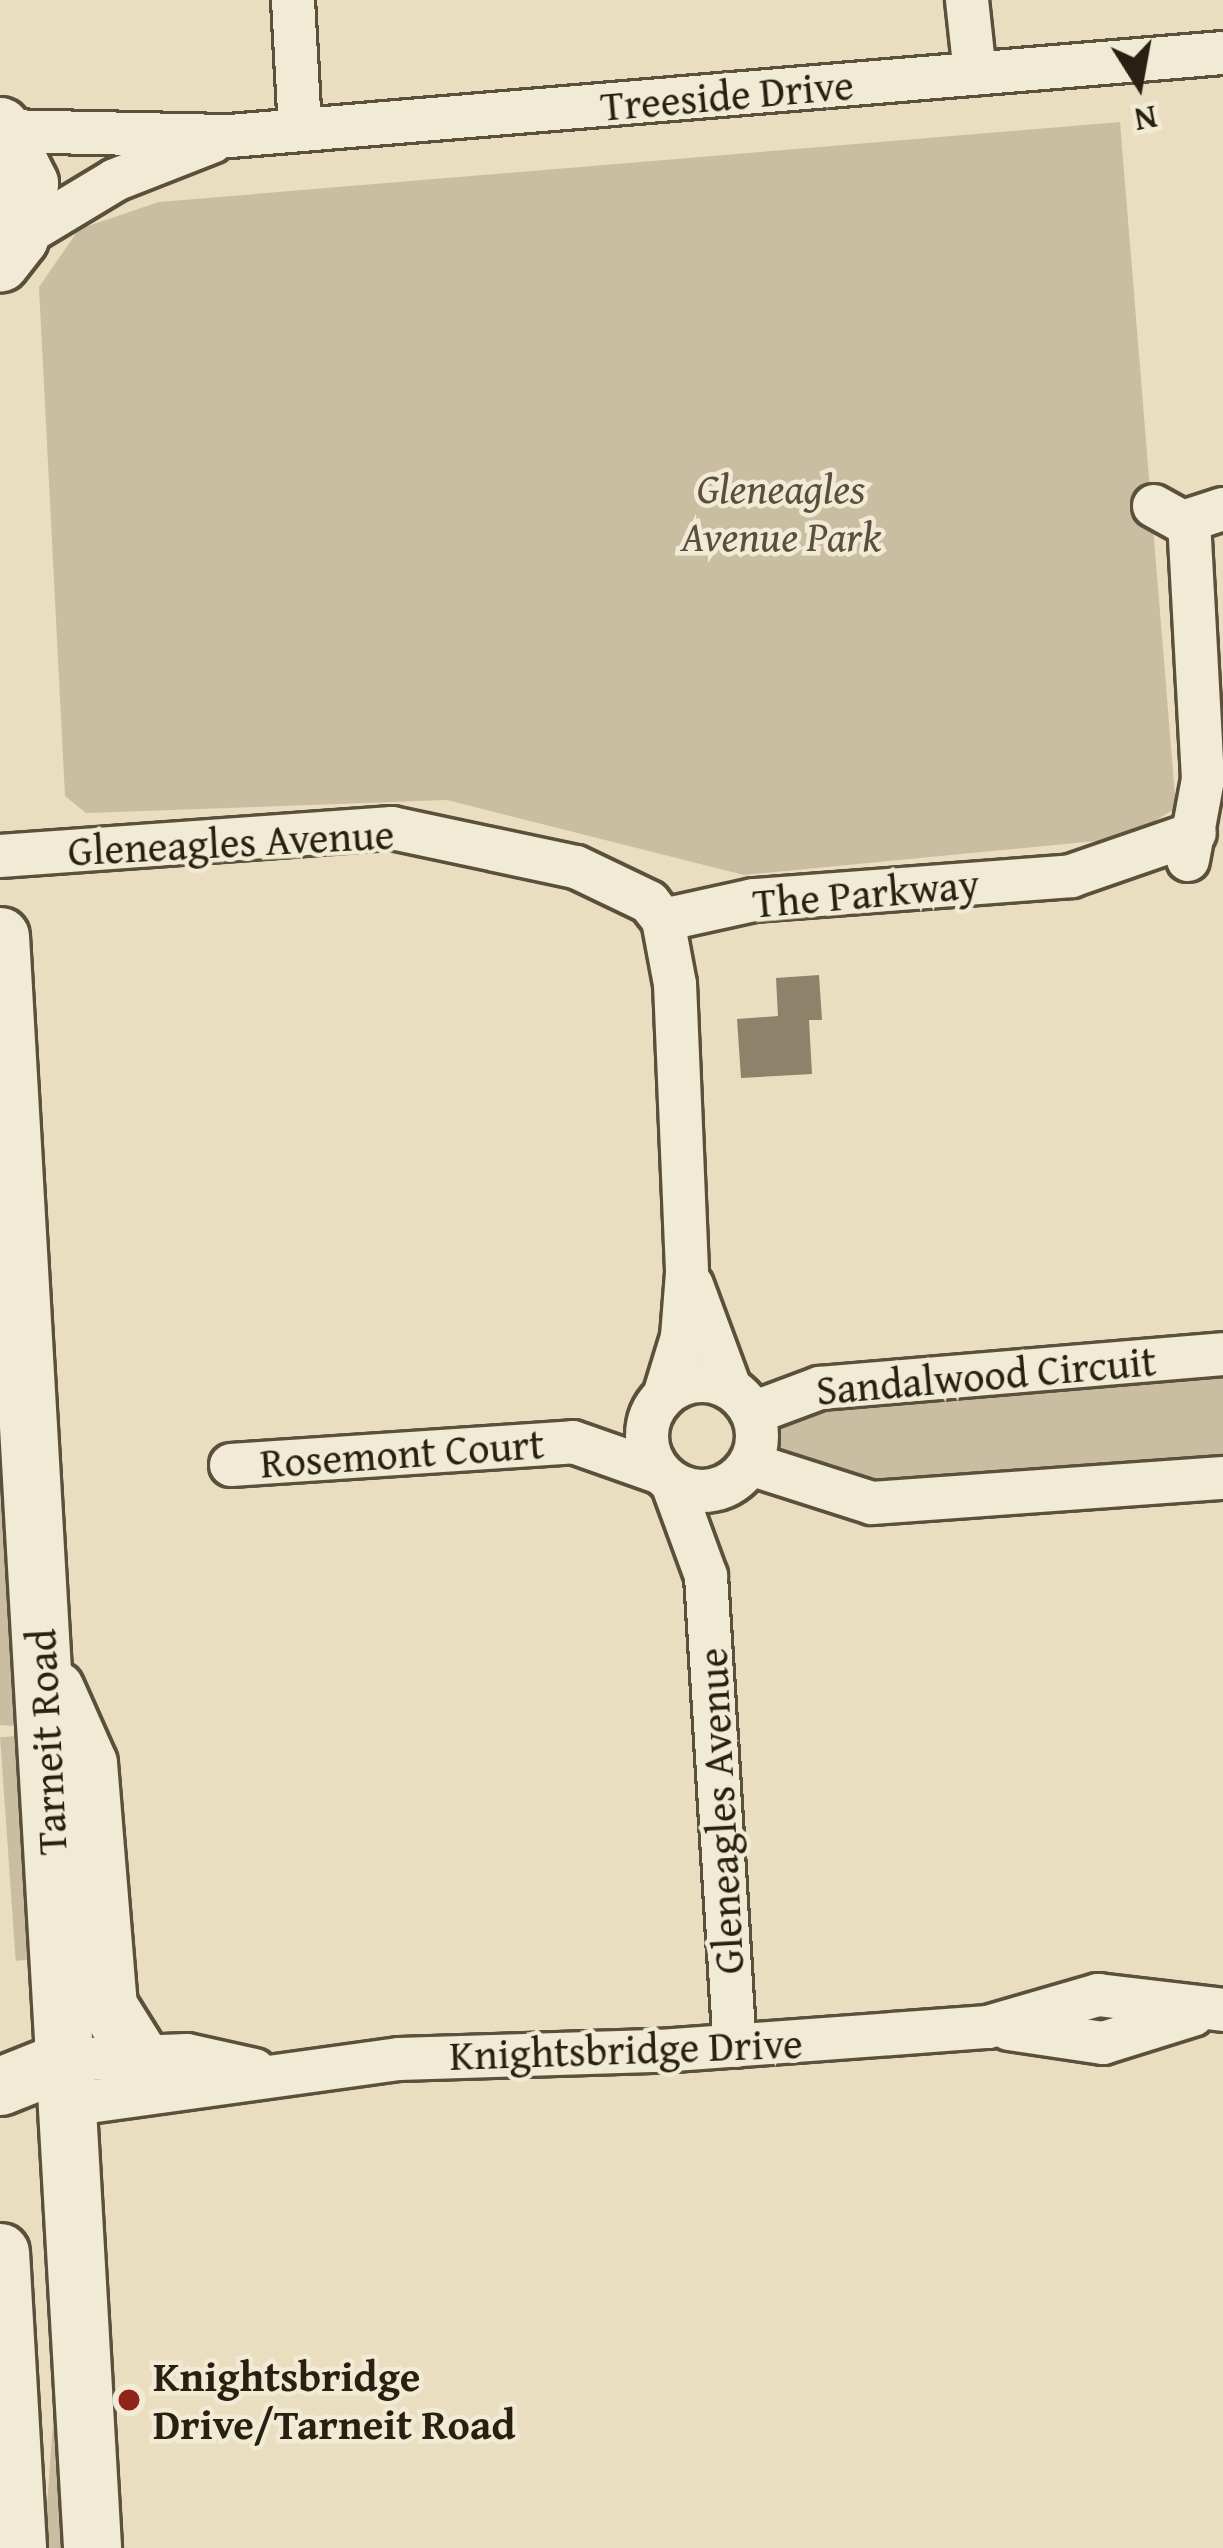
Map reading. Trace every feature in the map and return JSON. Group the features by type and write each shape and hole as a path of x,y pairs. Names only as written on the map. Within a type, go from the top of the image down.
{"main road":[{"path":"3,128 29,182 7,258"},
{"name":"Tarneit Road","path":"0,936 11,1320 40,1658 92,2548"},
{"path":"40,1658 88,1763 108,2006 117,2031 140,2056"},
{"path":"0,2089 66,2082"},
{"path":"0,2252 17,2548"}],"street":[{"path":"293,0 301,130"},
{"path":"968,0 975,74"},
{"name":"Treeside Drive","path":"3,128 230,136 1223,53"},
{"name":"Treeside Drive","path":"7,258 115,180 230,136"},
{"name":"The Parkway","path":"663,920 754,901 1071,876 1209,842 1189,512"},
{"name":"Gleneagles Avenue","path":"0,856 392,828 576,867 627,887 663,920"},
{"path":"663,920 674,984 687,1273 682,1337 646,1439 665,1478 706,1492 744,1471 872,1503 1223,1478"},
{"path":"687,1273 741,1400 744,1471"},
{"name":"Sandalwood Circuit","path":"741,1400 820,1388 1223,1354"},
{"path":"660,1400 697,1381 741,1400"},
{"name":"Rosemont Court","path":"232,1465 573,1442 660,1400"},
{"name":"Rosemont Court","path":"573,1442 665,1478"},
{"name":"Gleneagles Avenue","path":"706,1576 744,1471"},
{"name":"Gleneagles Avenue","path":"665,1478 706,1576 735,2046"},
{"name":"Knightsbridge Drive","path":"66,2082 190,2092 265,2072 433,2056 735,2046 988,2026 1098,1995 1214,2010"},
{"name":"Knightsbridge Drive","path":"66,2082 140,2056 187,2056 265,2072"}],"green space":[{"name":"Gleneagles Avenue Park","path":"1120,122 1176,808 1127,838 744,875 447,800 86,813 65,796 39,287 79,229 159,202"},
{"path":"1223,1378 1223,1460 882,1488 778,1455 768,1420 781,1407"},
{"path":"13,1439 30,1722 15,1726 0,1725 0,1440"},
{"path":"33,1735 49,1958 16,1961 0,1737"},
{"path":"54,2408 72,2412 79,2548 44,2548"}],"building":[{"path":"819,975 822,1020 809,1020 812,1074 741,1078 737,1019 778,1016 776,978"}],"place":[{"name":"Knightsbridge Drive/Tarneit Road","path":"129,2400"}]}
